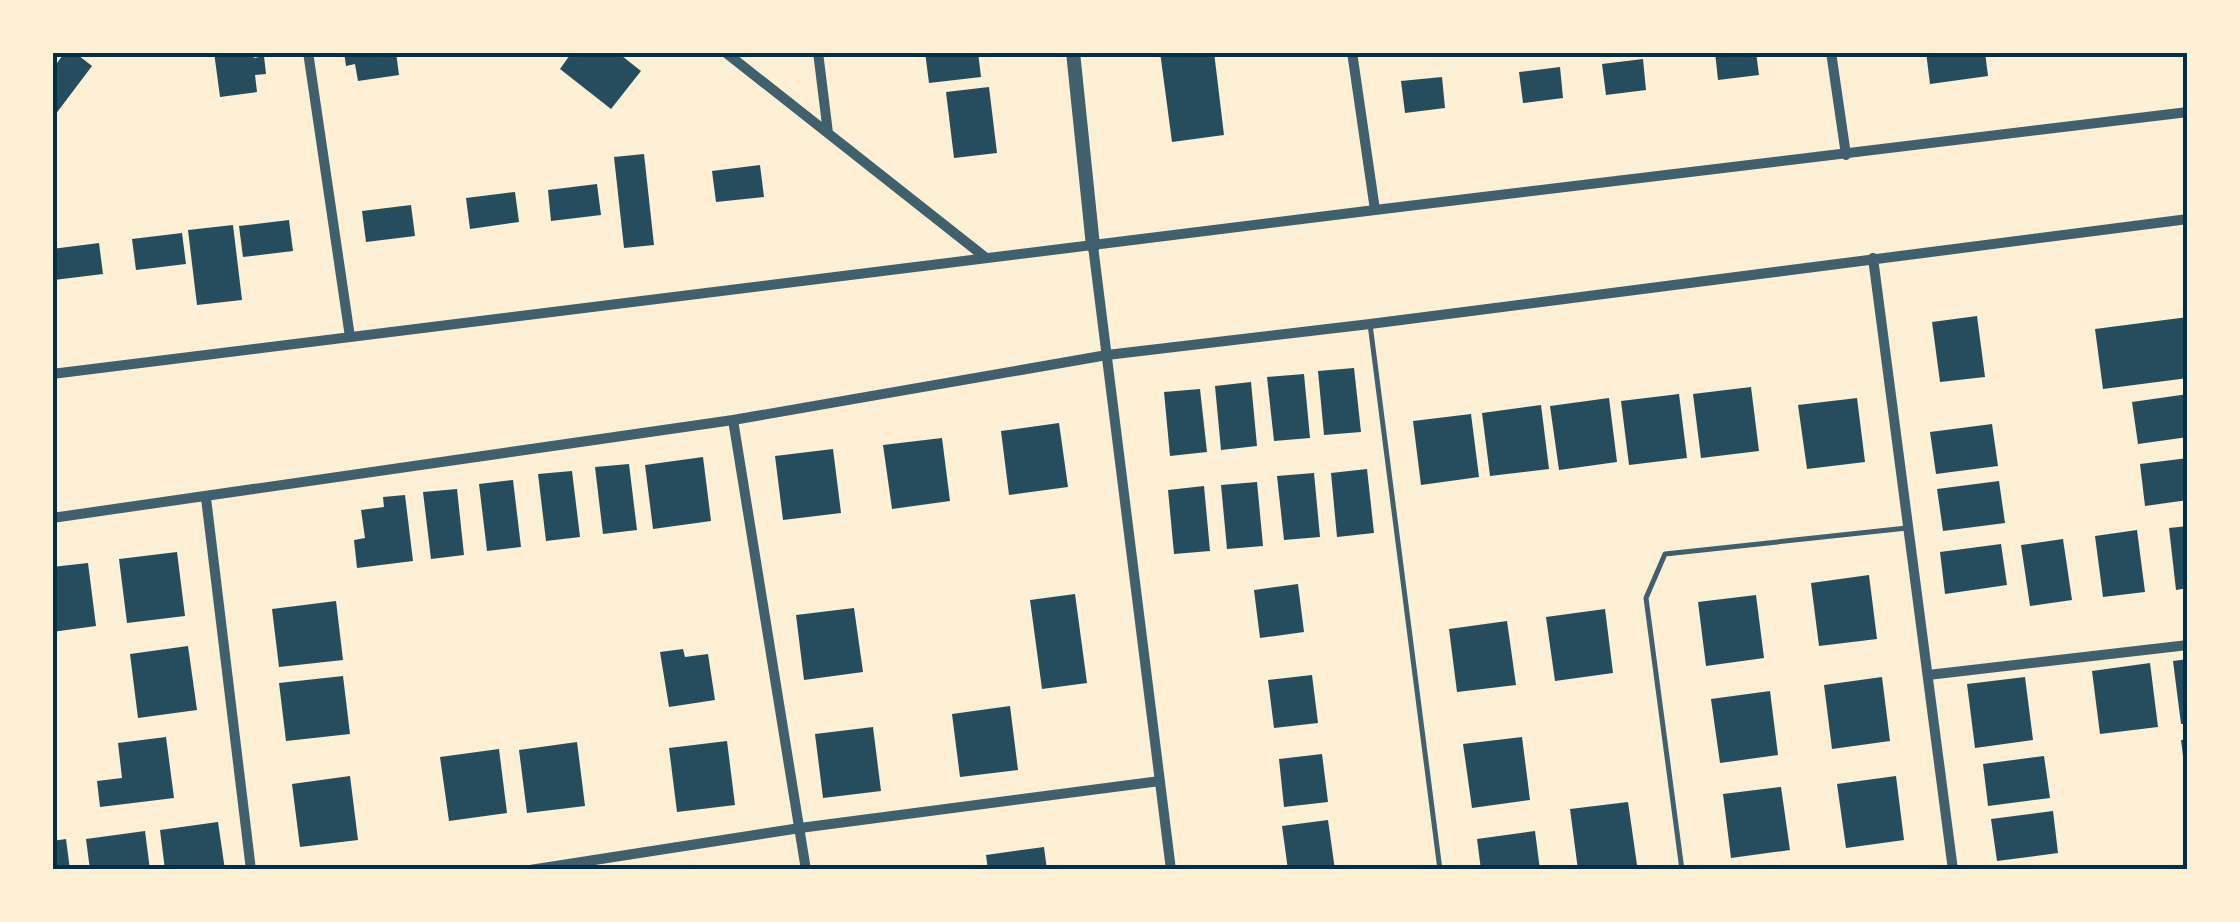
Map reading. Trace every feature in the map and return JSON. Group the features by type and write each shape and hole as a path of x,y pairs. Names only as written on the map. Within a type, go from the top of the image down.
{"street":[{"path":"308,52 350,338"},
{"path":"725,52 986,258"},
{"path":"818,52 828,132"},
{"path":"1073,52 1170,870"},
{"path":"1352,52 1374,210"},
{"path":"1831,52 1846,155"},
{"path":"52,374 2188,112"},
{"path":"52,518 733,420 1107,355 2188,219"},
{"path":"1873,258 1953,870"},
{"path":"733,420 806,870"},
{"path":"206,498 251,870"},
{"path":"1928,675 2188,644"},
{"path":"530,870 800,828 1160,781"}],"lane":[{"path":"1370,324 1440,870"},
{"path":"1682,870 1646,598 1665,554 1907,528"}],"building":[{"path":"65,52 74,52 92,66 52,119 52,70"},
{"path":"214,52 253,52 254,58 264,56 266,74 255,75 257,92 220,97"},
{"path":"344,52 396,52 399,75 358,81 355,64 346,66"},
{"path":"572,52 617,52 641,71 611,109 560,69"},
{"path":"925,52 978,52 981,77 929,83"},
{"path":"1160,52 1214,52 1224,135 1172,142"},
{"path":"1715,52 1756,52 1759,75 1718,80"},
{"path":"1926,52 1985,52 1988,76 1930,84"},
{"path":"1643,59 1646,90 1606,95 1602,64"},
{"path":"1560,67 1563,98 1523,103 1519,72"},
{"path":"1442,77 1445,108 1405,113 1401,81"},
{"path":"989,87 997,153 954,158 946,92"},
{"path":"644,154 654,245 624,248 614,157"},
{"path":"760,165 764,197 716,202 712,171"},
{"path":"597,184 601,215 551,221 548,190"},
{"path":"515,192 519,222 470,229 466,198"},
{"path":"411,205 415,236 366,242 362,211"},
{"path":"289,220 293,251 243,257 239,226"},
{"path":"233,225 242,300 197,305 188,230"},
{"path":"182,233 186,264 136,270 132,239"},
{"path":"99,243 103,274 54,280 52,249"},
{"path":"1977,316 1985,377 1940,382 1932,322"},
{"path":"2188,317 2188,378 2103,389 2095,329"},
{"path":"1354,368 1361,432 1324,435 1318,371"},
{"path":"1304,374 1310,438 1274,441 1267,377"},
{"path":"1251,382 1257,446 1221,450 1215,386"},
{"path":"1751,387 1759,451 1701,458 1693,394"},
{"path":"1200,389 1207,452 1170,456 1164,392"},
{"path":"1679,394 1687,458 1629,465 1621,401"},
{"path":"2188,394 2188,437 2138,444 2132,402"},
{"path":"1609,398 1617,462 1559,470 1550,406"},
{"path":"1857,398 1865,462 1807,469 1798,405"},
{"path":"1541,405 1549,469 1490,476 1482,413"},
{"path":"1471,414 1479,477 1421,485 1413,421"},
{"path":"1059,423 1068,487 1009,495 1001,431"},
{"path":"1992,424 1998,466 1936,474 1930,432"},
{"path":"942,438 950,501 892,509 883,445"},
{"path":"833,449 841,513 783,520 775,456"},
{"path":"703,457 711,521 653,529 645,465"},
{"path":"2188,458 2188,500 2145,506 2140,464"},
{"path":"629,464 637,530 603,534 595,467"},
{"path":"1367,469 1374,533 1337,537 1331,473"},
{"path":"572,471 580,537 546,541 538,474"},
{"path":"1314,473 1320,537 1284,540 1277,476"},
{"path":"513,480 521,547 487,551 479,484"},
{"path":"1999,481 2005,523 1943,531 1937,489"},
{"path":"1257,482 1263,546 1227,549 1221,485"},
{"path":"1204,486 1210,551 1174,554 1168,490"},
{"path":"457,489 464,555 431,559 423,492"},
{"path":"405,495 413,561 357,568 354,540 365,538 361,510 384,507 383,497"},
{"path":"2188,526 2188,588 2176,590 2169,528"},
{"path":"2137,530 2145,592 2103,597 2095,536"},
{"path":"2063,539 2072,600 2030,606 2021,545"},
{"path":"2001,544 2007,585 1945,594 1940,552"},
{"path":"177,552 185,616 127,623 119,559"},
{"path":"88,563 96,626 52,632 52,567"},
{"path":"1869,575 1877,639 1819,646 1811,583"},
{"path":"1298,584 1304,632 1260,638 1254,590"},
{"path":"1075,594 1087,683 1042,689 1030,600"},
{"path":"1756,595 1764,658 1706,666 1698,602"},
{"path":"336,601 343,660 279,667 272,609"},
{"path":"854,608 863,672 804,680 796,615"},
{"path":"1605,609 1613,673 1555,681 1546,617"},
{"path":"1507,621 1516,685 1457,692 1449,629"},
{"path":"188,646 197,710 138,718 130,654"},
{"path":"683,649 685,657 708,654 715,700 669,707 660,652"},
{"path":"2188,659 2188,724 2181,724 2173,661"},
{"path":"2150,663 2158,727 2100,734 2092,671"},
{"path":"1312,675 1318,723 1274,728 1268,680"},
{"path":"343,676 350,734 286,741 279,683"},
{"path":"1882,677 1890,741 1832,749 1824,685"},
{"path":"2025,677 2033,740 1975,748 1967,684"},
{"path":"1770,691 1778,755 1720,763 1711,699"},
{"path":"1010,706 1018,770 960,777 952,714"},
{"path":"873,727 881,791 823,798 815,734"},
{"path":"166,737 174,798 100,807 97,781 122,778 118,743"},
{"path":"1522,737 1530,800 1472,808 1463,744"},
{"path":"2188,739 2188,772 2185,772 2181,740"},
{"path":"727,741 735,805 677,812 669,748"},
{"path":"577,742 585,806 527,813 519,750"},
{"path":"499,749 507,813 449,821 440,757"},
{"path":"1322,754 1328,802 1284,807 1279,759"},
{"path":"2044,756 2050,798 1988,806 1983,764"},
{"path":"350,776 358,840 300,847 292,784"},
{"path":"1896,776 1904,840 1846,848 1837,784"},
{"path":"1781,787 1790,850 1731,858 1723,794"},
{"path":"1628,802 1637,865 1578,870 1570,809"},
{"path":"2053,811 2058,853 1997,861 1991,819"},
{"path":"1328,820 1335,870 1288,870 1282,826"},
{"path":"218,822 225,870 165,870 160,830"},
{"path":"145,831 150,870 90,870 86,839"},
{"path":"1535,831 1540,870 1481,870 1477,839"},
{"path":"66,839 70,870 52,870 52,841"},
{"path":"1044,847 1047,870 988,870 986,855"}]}
